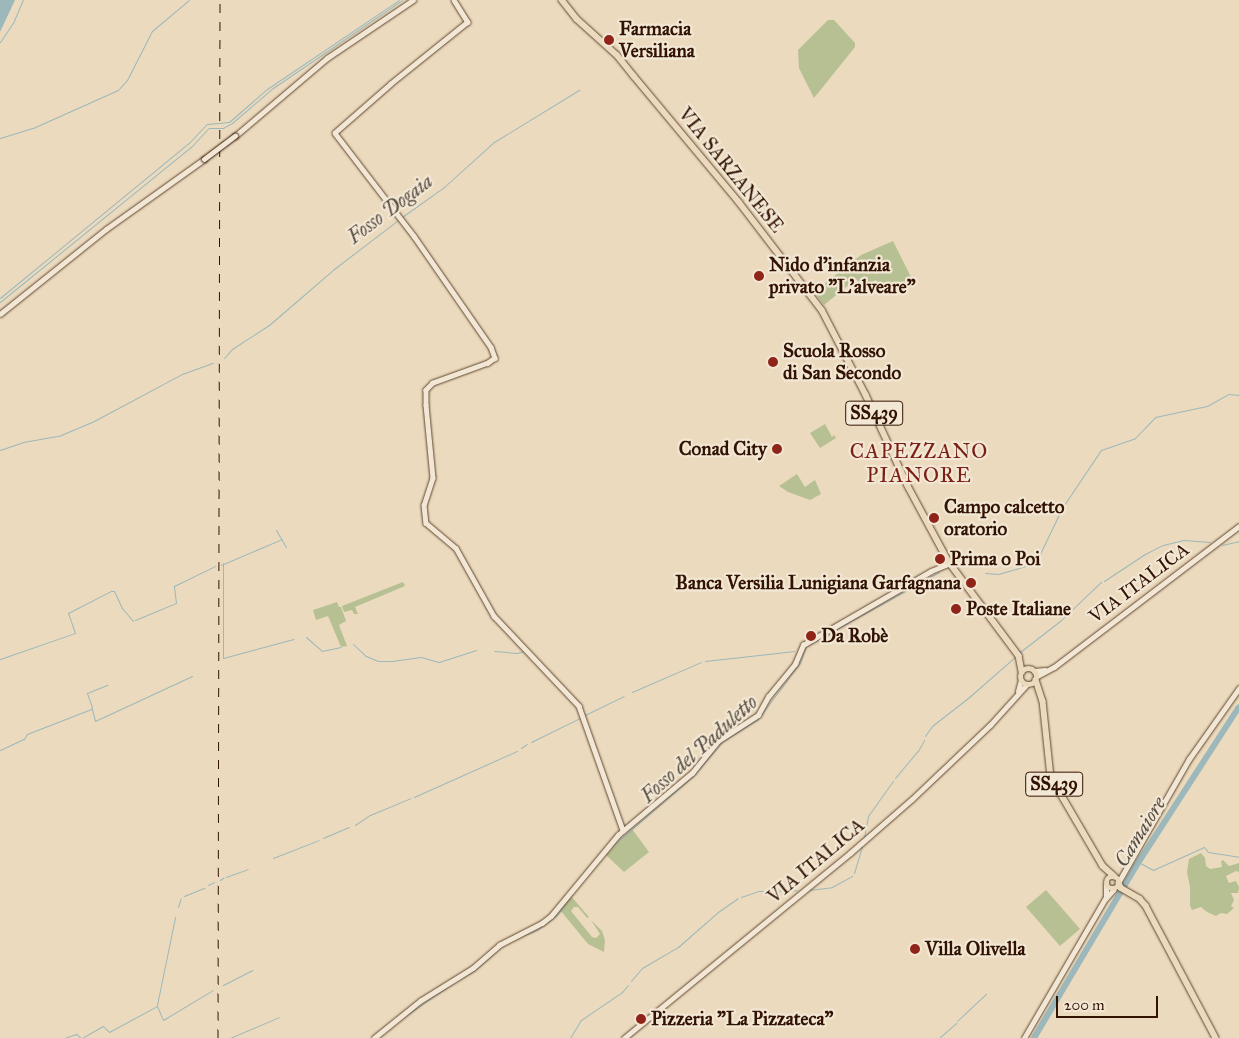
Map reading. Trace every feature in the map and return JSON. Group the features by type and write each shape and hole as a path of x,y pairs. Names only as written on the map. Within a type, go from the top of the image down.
{"main road":[{"path":"0,314 99,234 235,136 327,58 413,0"},
{"name":"VIA SARZANESE","path":"562,0 617,55 729,190 822,310 866,395 908,486 950,564 1020,659"},
{"name":"VIA ITALICA","path":"1034,674 1057,664 1239,526"},
{"name":"SS439","path":"1020,659 1021,680"},
{"name":"SS439","path":"1020,659 1034,674 1040,691 1051,777 1103,866 1117,883 1146,906 1216,1038"},
{"path":"1022,672 1034,674 1029,684"},
{"path":"1021,680 1040,691"},
{"name":"VIA ITALICA","path":"1017,695 1021,680"},
{"name":"VIA ITALICA","path":"624,1038 857,847 990,724 1029,684"},
{"path":"1024,1038 1190,759 1239,688"},
{"path":"1103,866 1106,883 1105,899"},
{"path":"1106,883 1117,883"},
{"path":"1106,883 1117,883"}],"street":[{"path":"454,0 468,22 391,84 335,133 400,218 491,346 495,358 488,363 433,383 426,390 433,478 424,505 426,523 456,548 494,616 579,706 623,830"},
{"path":"374,1038 420,1001 473,968 501,943 542,923 551,916 623,830 692,773 718,741 758,715 768,697 795,664 803,645 931,571 950,564"}],"green space":[{"path":"828,20 834,20 855,43 855,47 814,98 799,68 798,50"},
{"path":"893,241 912,279 884,293 876,280 863,287 856,279 824,305 814,292 861,255"},
{"path":"825,424 832,437 834,435 836,438 820,448 810,433"},
{"path":"797,474 805,487 815,480 821,494 810,500 788,492 779,486"},
{"path":"403,582 405,586 355,607 358,614 354,614 352,610 344,612 342,606"},
{"path":"337,602 346,621 339,625 347,646 341,647 328,616 316,620 313,610"},
{"path":"632,829 649,852 624,872 606,855"},
{"path":"1201,853 1205,858 1206,866 1210,869 1222,867 1221,861 1223,860 1229,866 1239,863 1239,872 1236,871 1226,876 1229,883 1236,881 1239,887 1238,893 1231,893 1234,900 1231,906 1234,908 1227,914 1221,913 1216,916 1201,907 1192,910 1190,906 1190,887 1187,872 1189,859"},
{"path":"1046,890 1080,929 1060,946 1026,907"},
{"path":"570,895 589,917 587,918 578,907 574,907 571,911 592,937 596,938 600,934 591,920 602,931 605,940 604,952 588,944 560,910"}],"water":[{"path":"0,0 15,0 0,32"}],"waterway":[{"path":"0,42 13,23 23,0"},
{"path":"0,138 33,128 118,90 127,80 152,31 189,0"},
{"path":"0,298 189,143 207,124 229,122 267,89 399,0"},
{"path":"0,302 191,147 209,128 223,128 232,123 273,88 402,0"},
{"name":"Fosso Dogaia","path":"402,217 444,187 494,142 579,90"},
{"name":"Fosso Dogaia","path":"224,358 232,349 269,325 334,269 398,220"},
{"name":"Fosso Dogaia","path":"0,450 23,442 61,435 94,421 182,374 213,363"},
{"path":"985,573 998,574 1023,567 1039,556 1062,508 1101,450 1135,438 1155,417 1207,406 1229,394 1239,395"},
{"path":"276,530 286,547"},
{"path":"221,565 282,539"},
{"path":"1104,581 1145,554 1163,545 1183,540 1210,542"},
{"path":"1222,545 1239,541"},
{"path":"223,563 223,658 294,639"},
{"path":"135,620 176,603 174,586 215,566"},
{"name":"Fosso del Paduletto","path":"808,645 939,572"},
{"path":"1020,652 1060,621 1101,582"},
{"path":"0,659 75,633 68,613 111,591 114,591 122,608 133,621"},
{"path":"306,637 322,651 341,647"},
{"path":"353,644 366,656 378,661 421,657 439,662 476,650"},
{"name":"Fosso del Paduletto","path":"611,847 691,778 723,741 757,720 800,663 806,646"},
{"path":"494,651 517,653 524,651"},
{"path":"705,661 794,651"},
{"path":"925,736 932,726 1015,657"},
{"path":"632,692 701,662"},
{"path":"92,709 95,721 192,676"},
{"path":"0,750 24,739 27,734 91,709 87,693 107,685"},
{"path":"585,715 624,696"},
{"name":"Camaiore","path":"1034,1038 1136,866 1239,707"},
{"path":"531,742 582,717"},
{"path":"895,778 918,751 924,740"},
{"path":"521,748 527,744"},
{"path":"414,797 517,751"},
{"path":"864,837 868,816 893,781"},
{"path":"355,825 370,815 411,798"},
{"path":"323,838 349,827"},
{"path":"273,858 319,840"},
{"path":"854,873 862,846"},
{"path":"1140,863 1153,870 1204,847 1208,852 1239,857"},
{"path":"226,877 248,869"},
{"path":"809,890 832,887 852,876"},
{"path":"208,885 214,882"},
{"name":"Fosso del Paduletto","path":"519,937 537,930 558,914 577,887"},
{"path":"184,896 204,888"},
{"path":"741,897 758,891 797,890"},
{"path":"178,907 181,898"},
{"path":"631,981 642,968 678,947 718,912 738,898"},
{"path":"157,1005 175,917"},
{"name":"Fosso del Paduletto","path":"463,977 475,970 502,946"},
{"path":"223,985 252,970"},
{"name":"Fosso del Paduletto","path":"405,1016 453,983"},
{"path":"570,1038 581,1020 622,992 628,985"},
{"path":"82,1038 103,1026 109,1032 157,1006 163,1020 213,990"},
{"path":"957,1021 986,994"},
{"path":"230,1038 279,1017"},
{"path":"939,1038 956,1023"},
{"path":"64,1038 76,1034 81,1038"}],"railway":[{"path":"218,1038 220,0"}],"place":[{"name":"Farmacia Versiliana","path":"609,40"},
{"name":"Nido d'infanzia privato \"L'alveare\"","path":"759,276"},
{"name":"Scuola Rosso di San Secondo","path":"773,362"},
{"name":"Conad City","path":"777,449"},
{"name":"Campo calcetto oratorio","path":"934,518"},
{"name":"Prima o Poi","path":"940,559"},
{"name":"Banca Versilia Lunigiana Garfagnana","path":"971,583"},
{"name":"Poste Italiane","path":"956,609"},
{"name":"Da Robè","path":"811,636"},
{"name":"Villa Olivella","path":"915,949"},
{"name":"Pizzeria \"La Pizzateca\"","path":"641,1019"}],"district":[{"name":"CAPEZZANO PIANORE","path":"919,463"}]}
